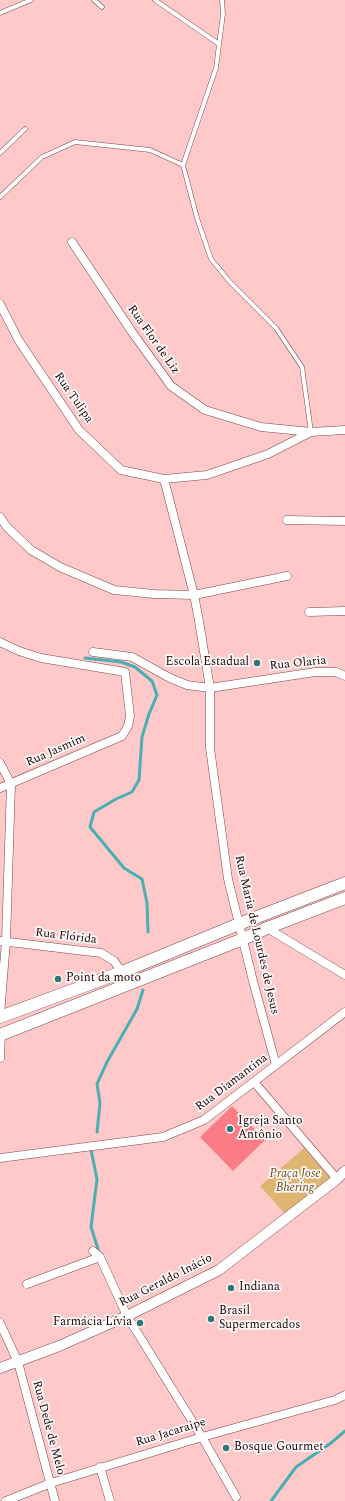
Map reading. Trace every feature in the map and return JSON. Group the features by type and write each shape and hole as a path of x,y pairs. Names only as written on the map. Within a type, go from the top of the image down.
{"main road":[{"path":"0,1016 122,972 239,924 345,883"},
{"path":"0,1034 345,898"}],"street":[{"name":"Rua Flor de Liz","path":"72,242 132,332 171,386 205,410 261,427 311,432"},
{"name":"Rua Tulipa","path":"0,304 19,342 79,430 121,470 164,479 207,475 268,454 311,432"},
{"path":"311,432 345,430"},
{"name":"Rua Maria de Lourdes de Jesus","path":"164,479 194,595 210,688 210,748 228,879 276,1065"},
{"path":"0,517 7,527 31,550 60,567 114,590 154,594 194,595 287,576"},
{"path":"287,520 345,521"},
{"path":"309,612 345,611"},
{"name":"Rua Jasmim","path":"0,642 18,651 41,658 125,672 130,716 128,726 122,736 0,788"},
{"name":"Rua Olaria","path":"93,652 132,657 170,678 187,685 210,688 314,672 336,672 345,676"},
{"path":"0,763 11,784 0,1016"},
{"path":"267,928 345,975"},
{"name":"Rua Flórida","path":"3,941 101,953 114,961 122,972"},
{"name":"Rua Diamantina","path":"0,1158 163,1137 204,1120 345,1012"},
{"path":"0,1034 0,1058"},
{"path":"254,1082 337,1179"},
{"name":"Rua Geraldo Inácio","path":"0,1368 59,1346 126,1316 219,1270 337,1179 345,1171"},
{"path":"27,1284 97,1254 126,1316 202,1436 236,1496"},
{"name":"Rua Dede de Melo","path":"0,1323 18,1362 56,1501"},
{"name":"Rua Jacaraipe","path":"6,1501 51,1483 100,1467 202,1436 335,1400 345,1395"},
{"path":"100,1467 110,1501"}],"lane":[{"path":"0,13 31,0"},
{"path":"94,0 102,7"},
{"path":"155,0 219,44"},
{"path":"222,0 223,14 216,68 183,165 197,218 211,259 230,282 276,328 302,367 311,432"},
{"path":"0,153 25,129"},
{"path":"0,197 42,157 75,142 150,150 183,165"}],"green space":[{"name":"Praça Jose Bhering","path":"304,1148 331,1179 286,1215 260,1186"}],"building":[{"path":"232,1106 265,1140 233,1171 200,1137"}],"waterway":[{"path":"85,658 121,662 135,667 152,681 157,695 142,737 139,780 132,792 116,799 94,812 90,827 124,868 142,879 147,903 148,932"},
{"path":"97,1132 100,1103 97,1084 107,1062 137,1009 143,990"},
{"path":"91,1150 97,1179 91,1227 98,1249"},
{"path":"271,1501 296,1467 331,1443 345,1431"}],"place":[{"name":"Escola Estadual","path":"257,663"},
{"name":"Point da moto","path":"58,979"},
{"name":"Igreja Santo Antônio","path":"230,1129"},
{"name":"Indiana","path":"231,1288"},
{"name":"Brasil Supermercados","path":"211,1319"},
{"name":"Farmácia Lívia","path":"140,1323"},
{"name":"Bosque Gourmet","path":"226,1448"}]}
